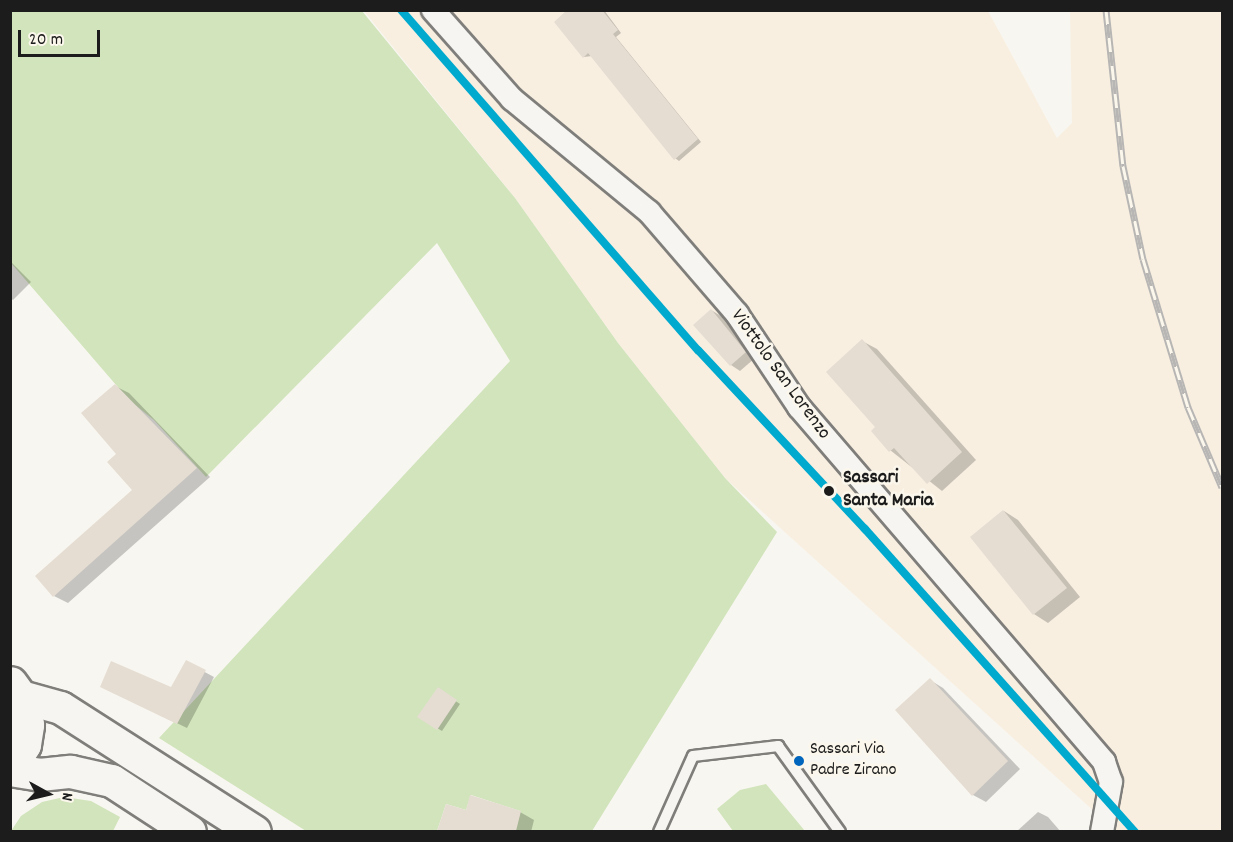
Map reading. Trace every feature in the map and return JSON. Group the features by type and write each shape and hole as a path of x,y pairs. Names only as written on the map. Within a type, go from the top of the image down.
{"main road":[{"path":"10,795 20,772 27,735 27,716 16,690"},
{"path":"16,690 61,708 255,831"},
{"path":"20,772 71,772 112,782 190,831"}],"street":[{"name":"Viottolo San Lorenzo","path":"433,10 512,99 649,213 737,314 799,406 1104,762 1111,782 1102,831"}],"lane":[{"path":"658,831 693,756 778,746 840,831"}],"shaded area":[{"path":"364,11 988,11 1057,138 1072,123 1070,11 1222,11 1222,831 1116,831 725,478 618,343 515,198"}],"green space":[{"path":"10,11 362,11 515,198 618,343 725,478 777,532 592,831 514,831 520,811 471,795 466,810 446,804 437,831 306,831 159,738 510,361 437,243 206,477 154,420 129,400 11,263"},
{"path":"766,784 805,831 733,831 717,809 740,790"},
{"path":"64,797 91,801 120,817 113,831 11,831 21,816 42,802"}],"building":[{"path":"567,10 602,10 618,30 613,34 698,139 674,160 588,53 583,58 554,22"},
{"path":"711,309 746,352 730,366 693,325"},
{"path":"862,339 962,452 927,484 894,448 889,452 871,431 875,427 826,372"},
{"path":"115,384 197,468 53,597 35,576 132,490 107,462 116,454 81,413"},
{"path":"1003,510 1067,588 1033,615 970,537"},
{"path":"186,660 206,670 177,724 100,687 111,661 171,687"},
{"path":"930,678 1008,761 972,796 895,710"},
{"path":"438,687 457,700 437,730 417,717"},
{"path":"470,795 521,811 516,831 437,831 446,804 466,810"}],"railway":[{"path":"1106,10 1123,166 1143,259 1188,407 1222,487"}],"transit line":[{"path":"401,10 698,350 865,529 1135,832"}],"place":[{"name":"Sassari Santa Maria","path":"829,491"},
{"name":"Sassari Via Padre Zirano","path":"799,761"}]}
